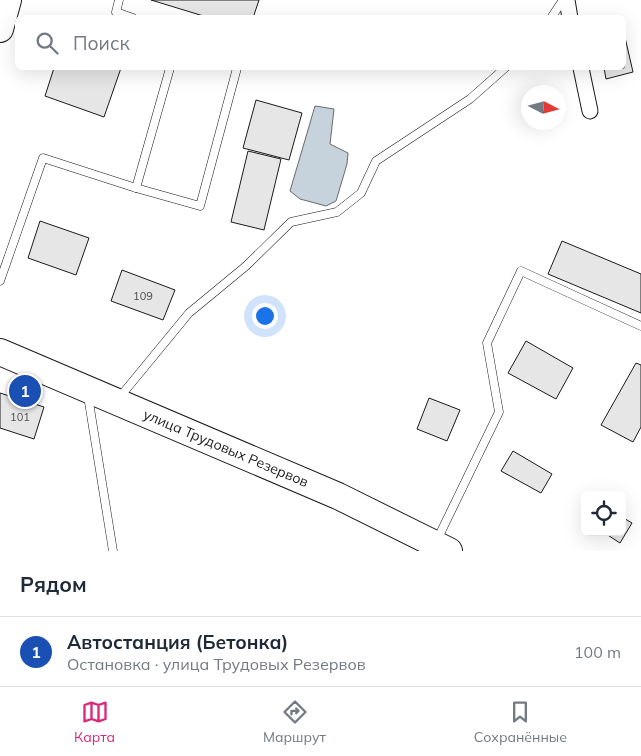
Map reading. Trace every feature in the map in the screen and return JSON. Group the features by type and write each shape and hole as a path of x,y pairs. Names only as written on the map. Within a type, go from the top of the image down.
{"highway":[{"path":"0,29 8,0"},
{"name":"улица Трудовых Резервов","path":"0,352 338,496 442,548"}],"street":[{"path":"565,0 569,15"},
{"path":"581,70 590,110"}],"lane":[{"path":"119,0 116,12 124,15"},
{"path":"553,15 565,0"},
{"path":"136,188 169,70"},
{"path":"0,281 43,158 200,206 236,70"},
{"path":"116,401 189,313 246,266 291,222 337,212 361,193 376,161 470,99 503,70"},
{"path":"442,548 499,412 487,343 521,271 641,326"},
{"path":"87,389 112,551"}],"shaded area":[{"path":"315,106 334,109 330,144 348,153 347,164 336,201 326,206 300,199 290,191"}],"building":[{"path":"151,0 259,0 254,15 200,15"},
{"path":"626,42 633,72 606,79 604,70 626,70"},
{"path":"53,70 120,70 104,117 45,96"},
{"path":"256,100 302,113 289,160 243,148"},
{"path":"248,151 281,159 264,230 231,222"},
{"path":"40,221 89,238 76,275 28,258"},
{"path":"562,241 641,274 641,313 548,274"},
{"path":"122,270 175,290 163,320 111,301"},
{"path":"526,341 573,368 556,399 508,373"},
{"path":"636,363 641,365 641,427 633,442 601,425"},
{"path":"0,393 44,407 34,439 0,428"},
{"path":"429,398 460,410 447,441 417,429"},
{"path":"513,451 552,474 541,493 501,471"},
{"path":"626,519 632,523 626,533"},
{"path":"609,536 624,536 620,543"}],"place":[{"name":"Автостанция (Бетонка)","path":"25,391"}]}
